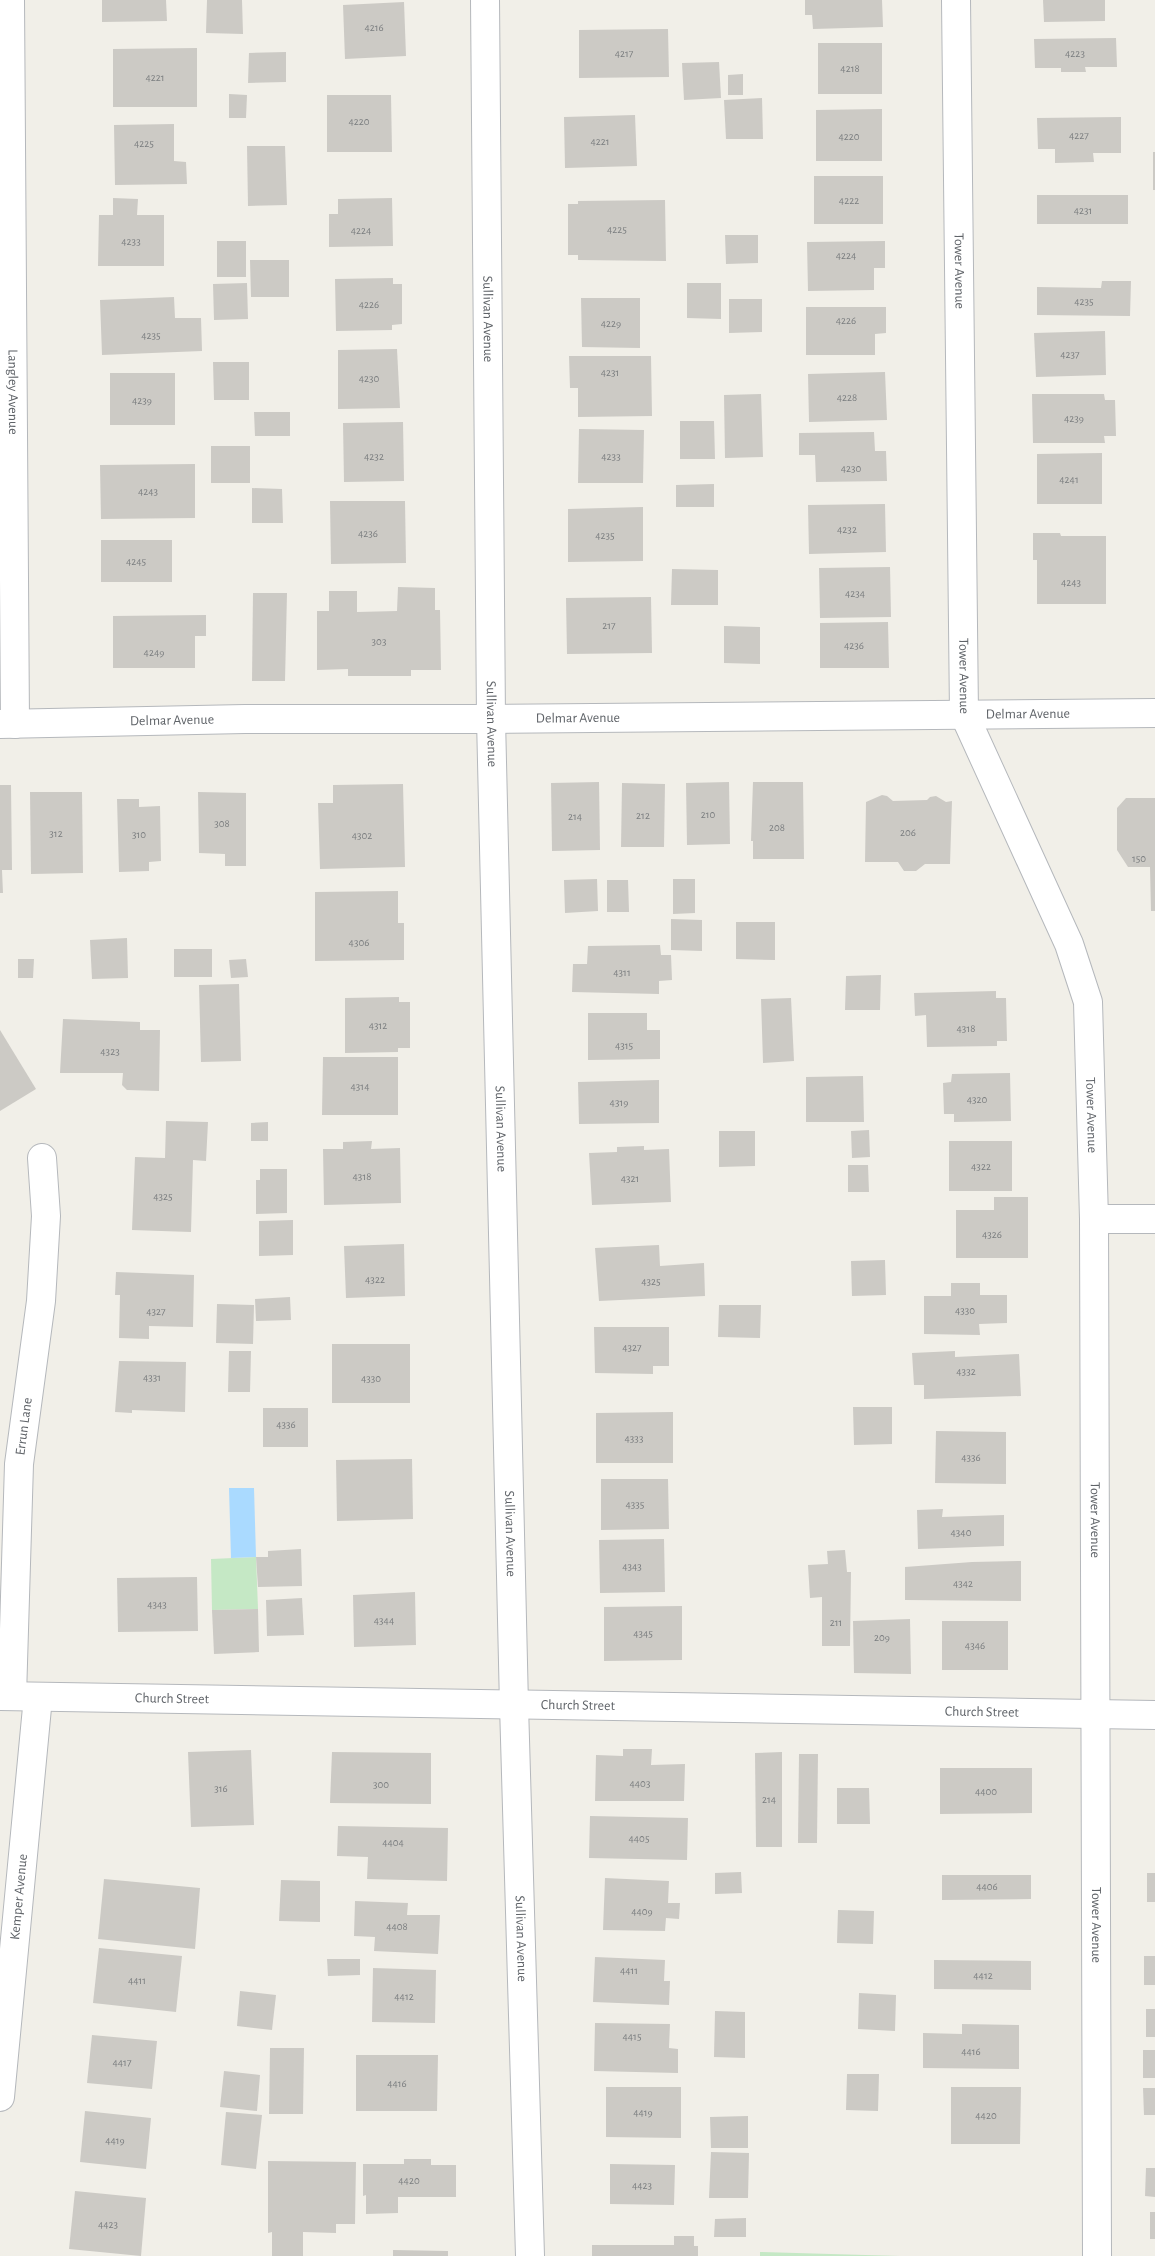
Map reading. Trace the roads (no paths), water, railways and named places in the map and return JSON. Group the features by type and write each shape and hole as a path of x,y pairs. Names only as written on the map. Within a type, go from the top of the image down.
{"street":[{"name":"Langley Avenue","path":"8,724 10,0"},
{"name":"Sullivan Avenue","path":"484,0 491,720 514,1705 530,2256"},
{"name":"Tower Avenue","path":"956,0 964,714 1069,944 1088,1002 1094,1219 1097,2256"},
{"name":"Delmar Avenue","path":"8,724 245,719 491,720 1155,713"},
{"name":"Errun Lane","path":"6,1696 19,1464 41,1300 45,1225 42,1158"},
{"path":"1094,1219 1155,1219"},
{"name":"Church Street","path":"6,1696 1155,1715"},
{"name":"Kemper Avenue","path":"0,2097 38,1697"}],"water":[{"path":"229,1488 254,1488 256,1557 231,1558"}]}
